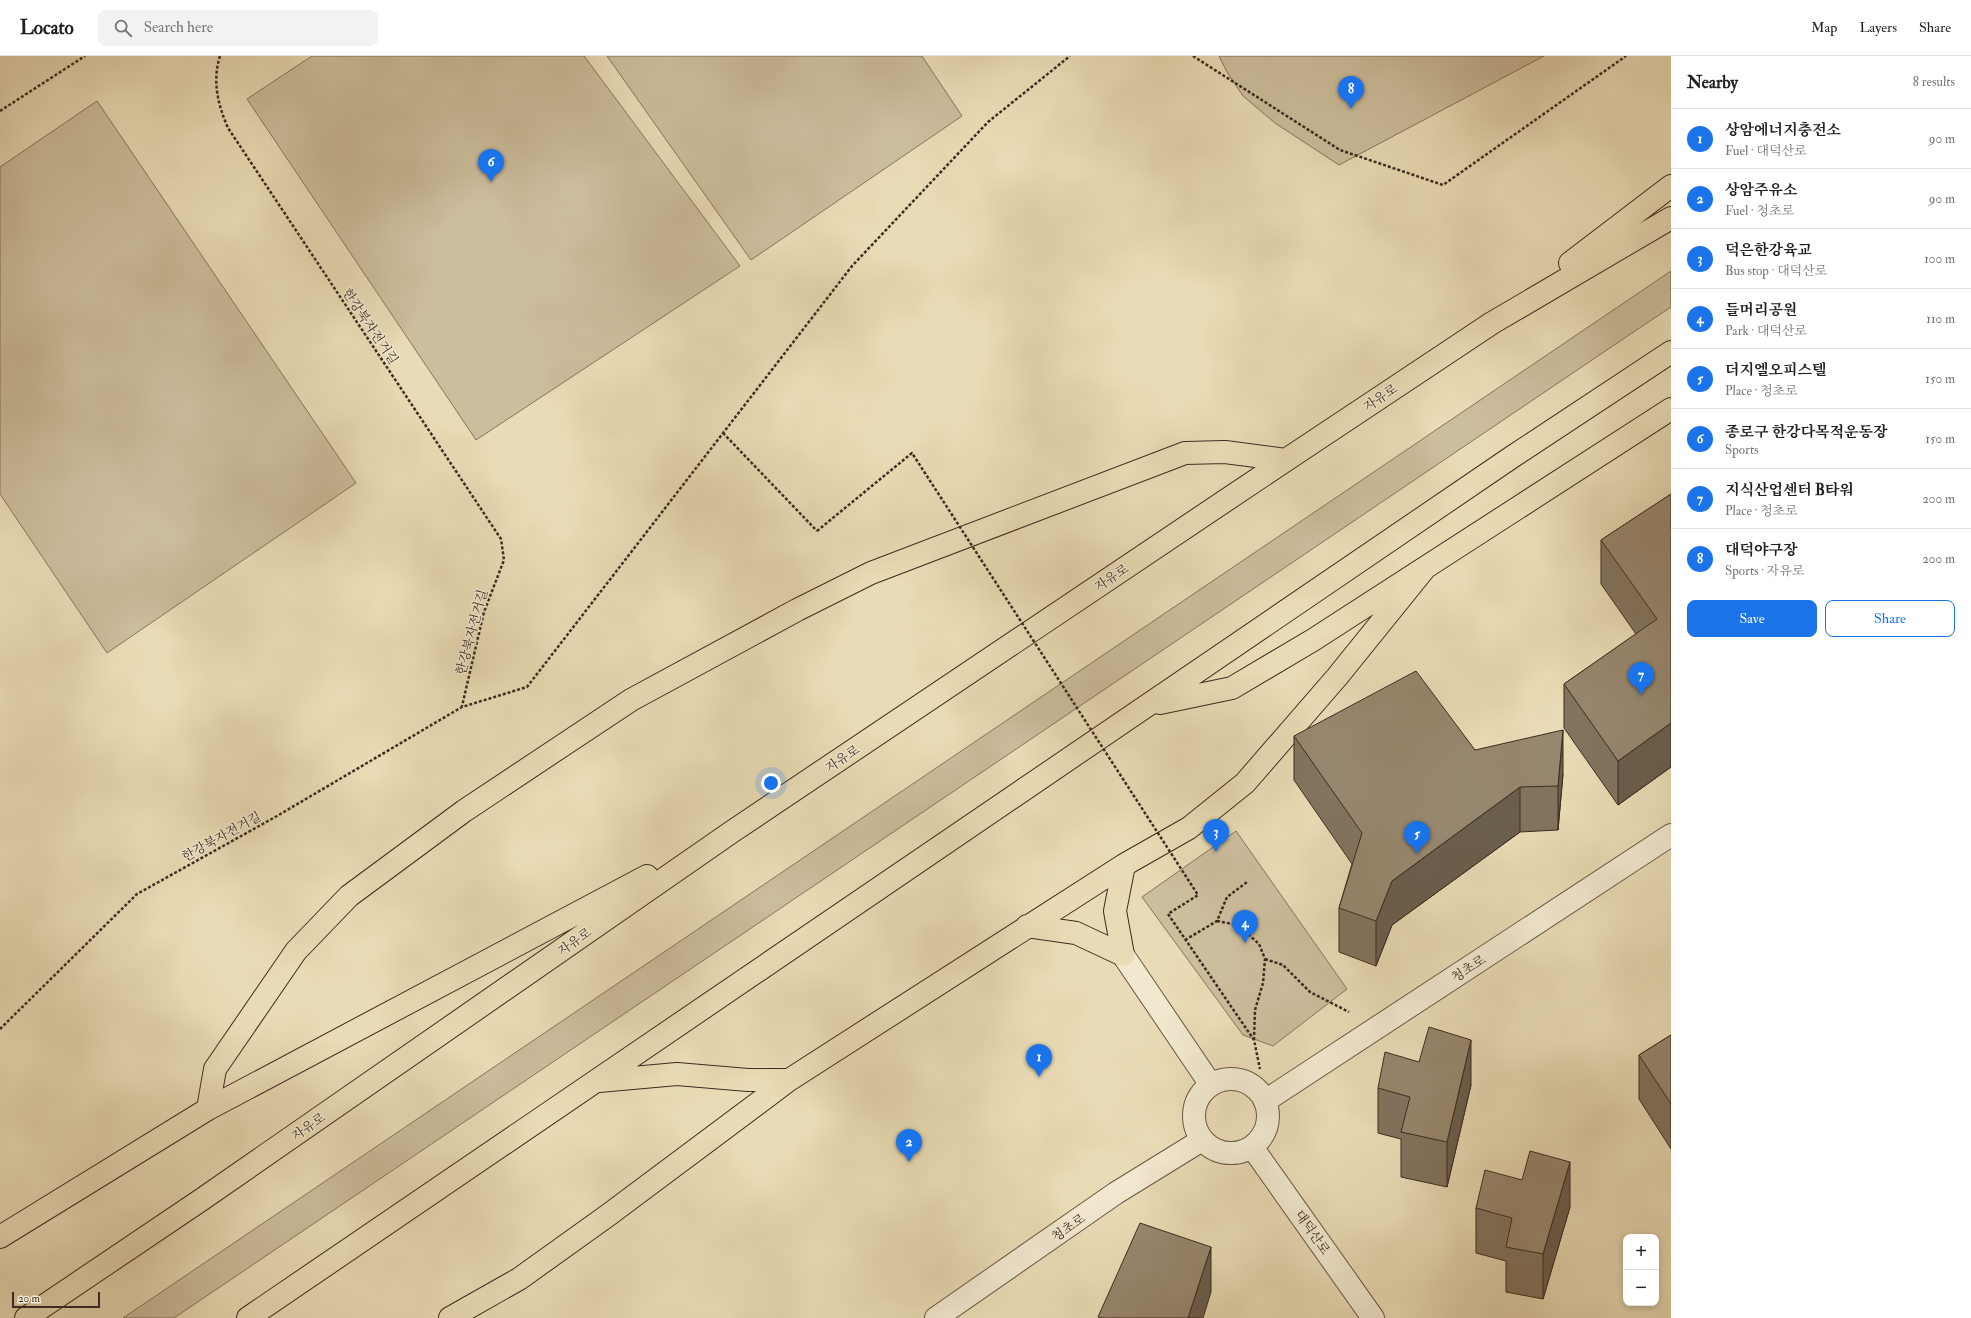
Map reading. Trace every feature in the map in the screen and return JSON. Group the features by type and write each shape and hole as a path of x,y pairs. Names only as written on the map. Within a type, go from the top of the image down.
{"highway":[{"path":"1492,323 1671,186"},
{"name":"자유로","path":"26,1318 201,1200 733,831 1286,460 1492,323 1671,218"},
{"path":"248,1318 1149,706 1512,457 1671,352"},
{"path":"1149,706 1232,688 1313,640 1671,409"},
{"path":"208,1109 215,1069 296,951 349,896 464,811 631,700 797,610 871,573 1185,453 1225,452 1286,460"},
{"path":"450,1318 519,1279 607,1216 789,1080 1124,864 1189,828 1245,783 1337,677 1425,568"},
{"path":"0,1237 208,1109 733,831"},
{"path":"1123,955 1115,911 1124,864"},
{"path":"1027,926 1076,934 1123,955"},
{"path":"597,1081 677,1074 748,1080 789,1080"}],"street":[{"name":"청초로","path":"1265,1101 1671,836"},
{"path":"1123,955 1211,1085"},
{"path":"1235,1079 1247,1083 1258,1091 1265,1101 1268,1113 1266,1126 1261,1138 1252,1147 1242,1152 1226,1153 1210,1148 1202,1140 1196,1129 1193,1117 1198,1099 1211,1085 1222,1080 1235,1079"},
{"name":"청초로","path":"936,1318 1116,1193 1202,1140"},
{"name":"대덕산로","path":"1252,1147 1373,1318"}],"path":[{"path":"0,111 85,56"},
{"name":"한강북자전거길","path":"0,1029 137,894 276,816 462,707 484,612 504,560 501,539 228,128 220,108 216,85 217,67 220,56"},
{"path":"462,707 527,687 852,266 988,122 1070,56"},
{"path":"1193,56 1340,150 1443,185 1626,56"},
{"path":"723,433 817,531 912,453 1198,895 1168,914 1254,1040"},
{"path":"1186,940 1217,921 1227,898 1247,882"},
{"path":"1217,921 1238,925 1259,944 1265,959 1263,983 1255,1010 1254,1040 1260,1069"},
{"path":"1265,959 1283,965 1310,992 1349,1012"}],"shaded area":[{"path":"312,56 584,56 740,266 476,440 247,99"},
{"path":"607,56 922,56 962,116 751,260"},
{"path":"1219,56 1544,56 1339,165 1275,123 1243,96 1227,72"},
{"path":"97,101 356,483 107,653 0,494 0,167"},
{"path":"1671,271 1671,307 174,1318 123,1318"},
{"path":"1236,831 1347,989 1273,1046 1243,1035 1142,897"}],"building":[{"path":"1671,494 1671,723 1618,761 1564,684 1657,619 1601,540"},
{"path":"1416,671 1475,750 1563,730 1558,786 1520,787 1392,881 1376,921 1339,908 1362,833 1294,736"},
{"path":"1429,1027 1471,1040 1447,1142 1401,1132 1410,1097 1378,1088 1385,1052 1419,1062"},
{"path":"1671,1035 1671,1104 1639,1055"},
{"path":"1530,1151 1570,1162 1543,1254 1506,1247 1512,1218 1476,1208 1485,1170 1522,1180"},
{"path":"1140,1223 1211,1247 1188,1318 1098,1317"}],"place":[{"name":"대덕야구장","path":"1351,109"},
{"name":"종로구 한강다목적운동장","path":"491,182"},
{"name":"지식산업센터 B타워","path":"1641,695"},
{"name":"덕은한강육교","path":"1216,852"},
{"name":"더지엘오피스텔","path":"1417,854"},
{"name":"들머리공원","path":"1245,943"},
{"name":"상암에너지충전소","path":"1039,1077"},
{"name":"상암주유소","path":"909,1162"}]}
